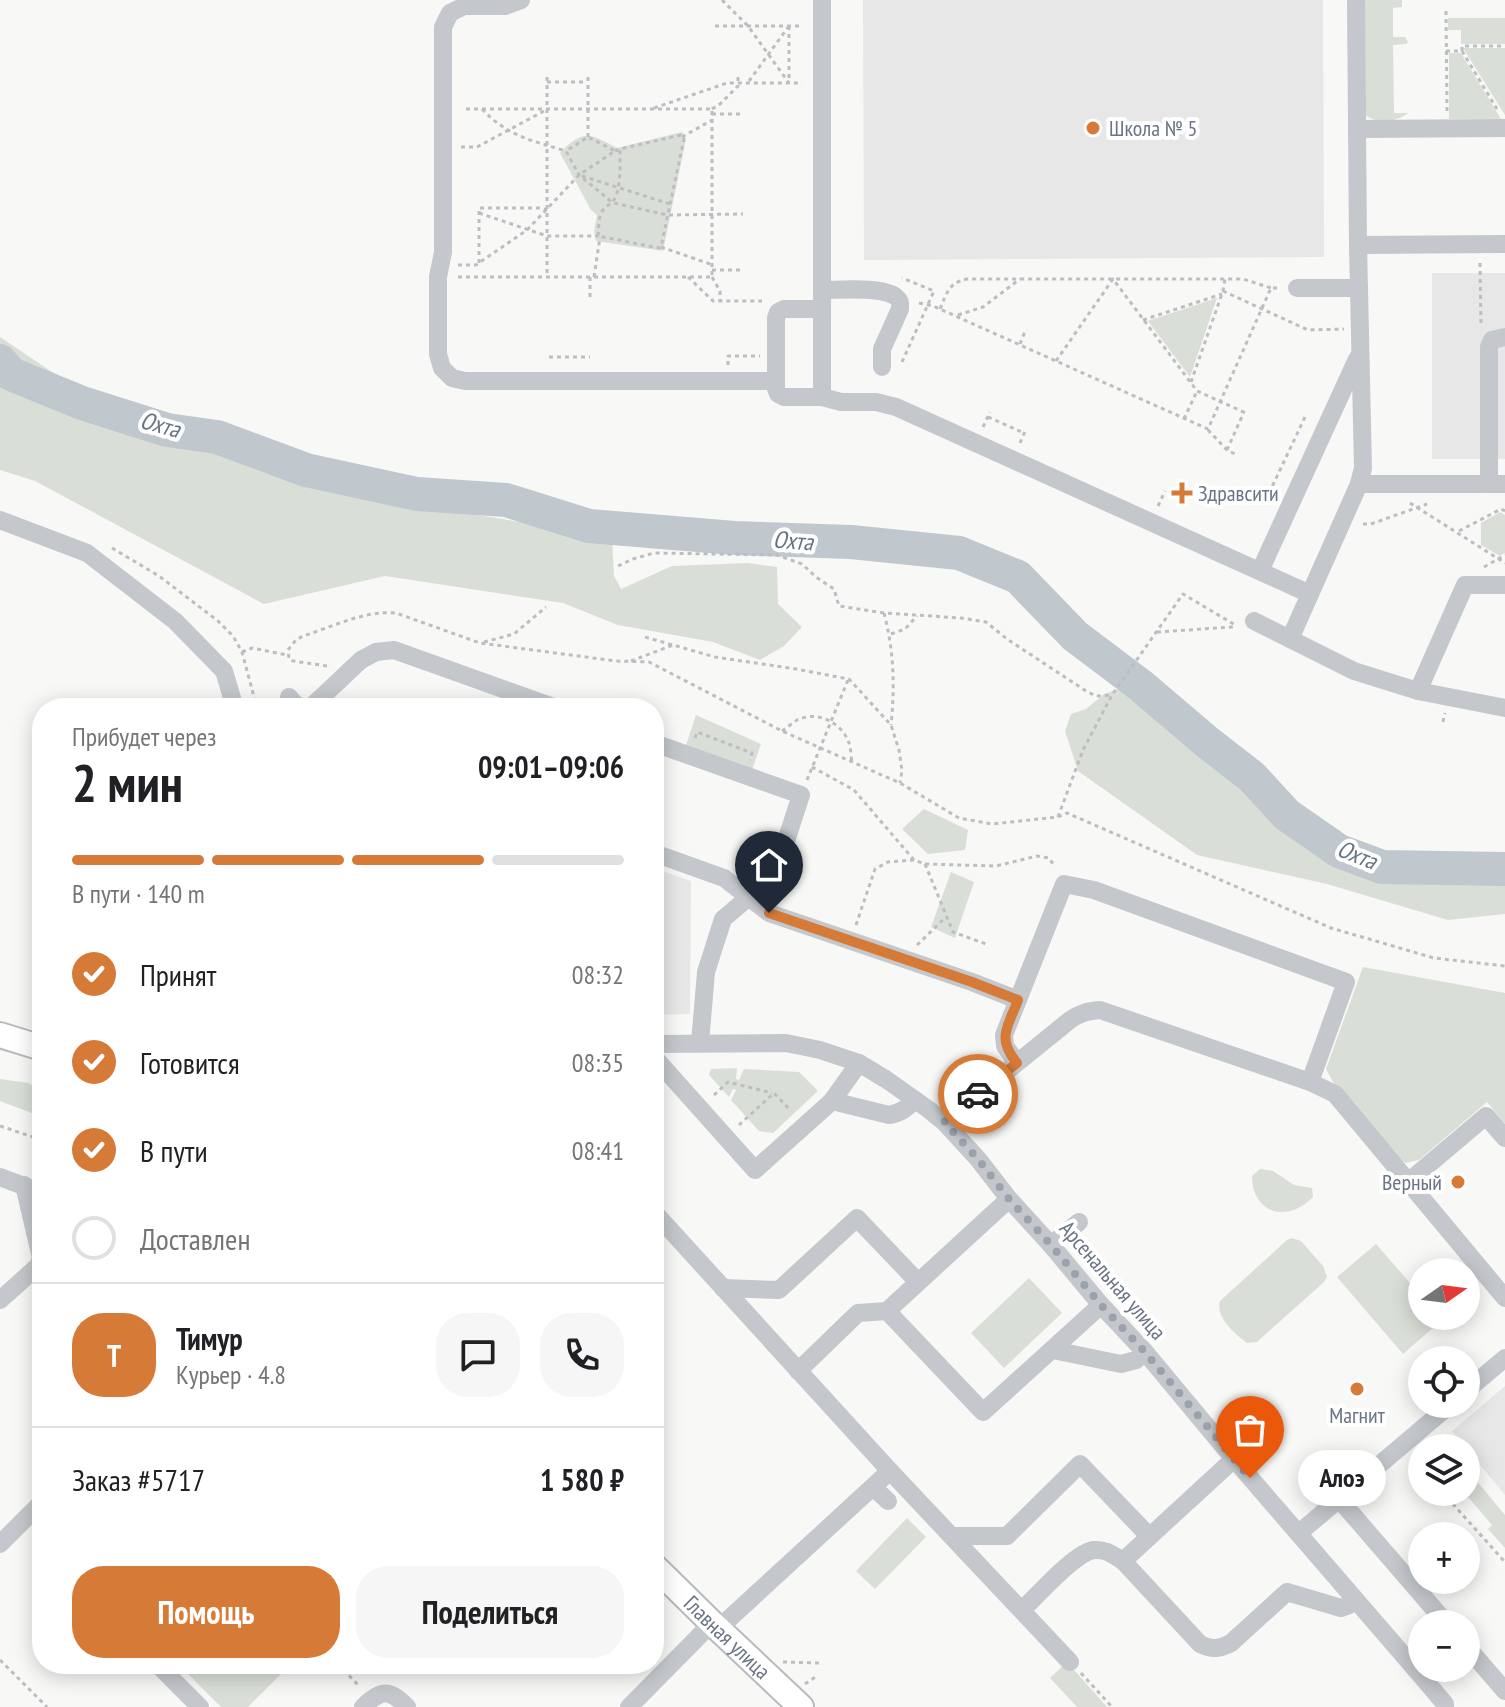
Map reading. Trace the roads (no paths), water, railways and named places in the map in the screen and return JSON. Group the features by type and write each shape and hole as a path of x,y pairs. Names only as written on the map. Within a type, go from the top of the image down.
{"main road":[{"path":"0,1035 32,1045"},
{"name":"Главная улица","path":"664,1576 801,1707"}],"street":[{"path":"521,0 505,6 464,6 450,13 443,27 443,252 438,354 442,368 452,378 465,381 776,381"},
{"path":"822,0 822,397"},
{"path":"1290,639 1359,484 1363,468 1356,0"},
{"path":"1357,129 1504,124"},
{"path":"1358,245 1505,244"},
{"path":"1297,288 1359,288"},
{"path":"822,290 876,291 896,296 900,309 882,349 882,367"},
{"path":"822,309 784,309 778,312 778,394 784,397 822,397 841,402 876,402 896,407 1310,594"},
{"path":"1359,484 1497,484 1497,442 1489,347 1499,338"},
{"path":"1260,571 1360,353"},
{"path":"0,520 87,553 175,621 224,671 232,698"},
{"path":"1418,691 1465,585 1505,585"},
{"path":"1254,621 1354,671 1418,691 1505,708"},
{"path":"321,698 361,660 376,652 394,650 528,698"},
{"path":"664,747 801,795 775,875 723,919 706,972 700,1043"},
{"path":"664,857 724,878 769,913 1018,1000"},
{"path":"1017,1063 1005,1046 1004,1035 1064,884 1094,890 1346,982 1310,1082"},
{"path":"944,1122 1080,1013 1100,1010 1310,1082 1335,1094 1505,1298"},
{"name":"Арсенальная улица","path":"664,1044 786,1043 820,1050 859,1063 944,1122 1145,1352 1444,1706"},
{"path":"664,1068 755,1170 832,1101 859,1063"},
{"path":"832,1101 889,1115 906,1109 915,1100"},
{"path":"1408,1182 1486,1116 1505,1138"},
{"path":"0,1177 32,1189"},
{"path":"24,1185 32,1219"},
{"path":"798,1371 858,1313 887,1311 1009,1199"},
{"path":"723,1288 779,1290 857,1218 918,1282"},
{"path":"1051,1245 1079,1222"},
{"path":"664,1223 890,1471 1070,1662"},
{"path":"1,1295 32,1271"},
{"path":"887,1311 983,1412 1101,1305"},
{"path":"1053,1350 1121,1364 1136,1360 1145,1352"},
{"path":"1480,1379 1505,1358"},
{"path":"1299,1533 1434,1418"},
{"path":"1123,1561 1234,1459"},
{"path":"953,1536 1007,1536 1080,1464 1149,1536"},
{"path":"629,1707 715,1626 890,1471"},
{"path":"873,1487 888,1501"},
{"path":"1339,1499 1435,1610"},
{"path":"0,1544 32,1512"},
{"path":"1022,1610 1079,1555 1093,1550 1109,1551 1123,1561 1200,1644 1209,1648 1221,1648 1231,1643 1287,1592 1341,1608 1355,1599"},
{"path":"1480,1662 1505,1691"},
{"path":"167,1674 200,1707"},
{"path":"367,1703 383,1693 395,1695 407,1707"}],"waterway":[{"name":"Охта","path":"0,361 11,374 82,403 167,430 217,437 306,470 417,494 506,500 589,526 734,538 851,542 959,553 1018,577 1075,636 1252,777 1287,815 1339,851 1382,867 1505,869"}],"place":[{"name":"Школа № 5","path":"1093,128"},
{"name":"Здравсити","path":"1182,493"},
{"name":"Верный","path":"1458,1182"},
{"name":"Магнит","path":"1357,1389"},
{"name":"Алоэ","path":"1250,1478"}]}
